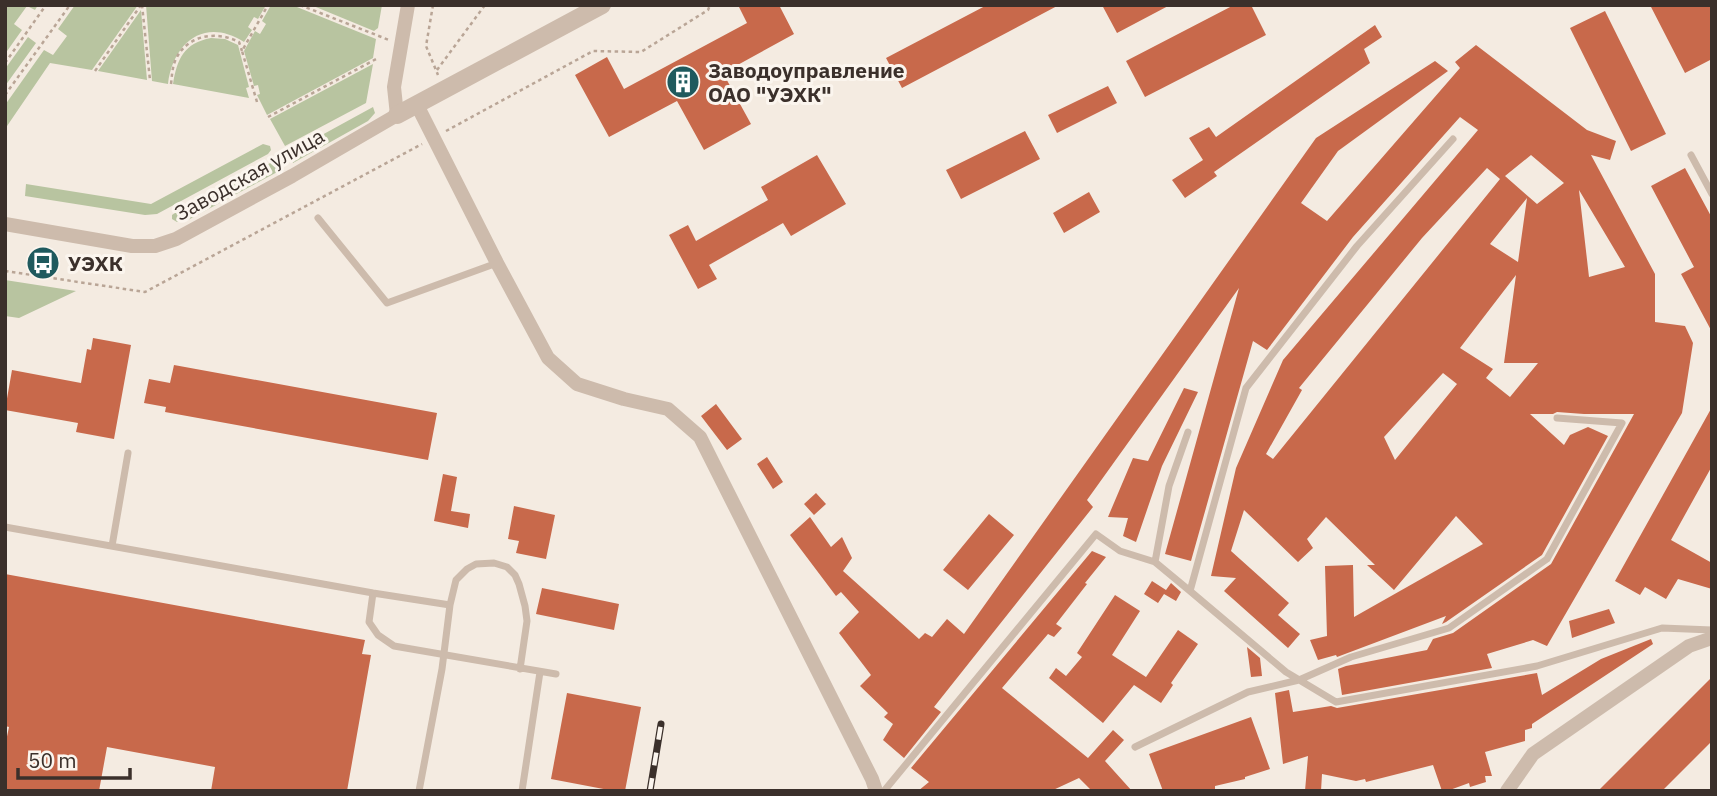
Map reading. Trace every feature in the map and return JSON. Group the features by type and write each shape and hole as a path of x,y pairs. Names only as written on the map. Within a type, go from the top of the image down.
{"street":[{"path":"408,5 394,88 397,115 602,5"},
{"path":"416,105 548,358 577,384 668,409 700,437 877,791"},
{"name":"Заводская улица","path":"5,224 132,246 165,244 292,176 397,115"},
{"path":"1507,791 1533,754 1689,646 1712,638"}],"lane":[{"path":"1190,591 1246,388 1357,246 1453,139"},
{"path":"1691,155 1712,194"},
{"path":"318,218 387,303 497,263"},
{"path":"1135,747 1248,692 1299,680 1351,657 1449,628 1547,559 1622,423 1557,418"},
{"path":"1155,562 1169,486 1188,432"},
{"path":"112,546 128,453"},
{"path":"5,527 450,605"},
{"path":"884,791 1096,534 1120,551 1155,562 1286,672 1336,702 1537,666 1662,628 1712,630"},
{"path":"419,791 456,580 476,564 494,563 507,567 515,575 527,621 520,668"},
{"path":"373,593 369,622 378,635 394,646 556,674"},
{"path":"522,791 540,672"}],"path":[{"path":"5,64 46,5"},
{"path":"5,95 69,5"},
{"path":"95,71 142,5"},
{"path":"142,5 149,80"},
{"path":"242,51 268,5"},
{"path":"300,5 401,43"},
{"path":"433,5 426,46 439,77"},
{"path":"436,70 485,5"},
{"path":"5,271 145,292 593,51 641,52 708,10 710,5"},
{"path":"171,84 178,56 190,43 211,35 227,37 239,43 257,102"},
{"path":"268,117 378,58"}],"green space":[{"path":"5,5 38,5 35,10 27,6 14,24 22,30 5,54"},
{"path":"75,5 138,5 92,70 50,63 5,129 5,105 44,50 53,55 67,36 58,29"},
{"path":"146,5 266,5 258,19 254,17 248,27 252,30 244,42 216,32 193,38 176,56 168,84 152,81"},
{"path":"271,5 292,5 376,39 373,58 267,115 257,95 260,94 258,85 254,86 244,51 255,31 260,34 266,24 262,21"},
{"path":"311,5 382,5 378,28 374,31"},
{"path":"141,10 147,80 98,71"},
{"path":"28,37 36,43 5,86 5,69"},
{"path":"211,38 225,39 238,45 249,87 246,88 249,98 173,84 183,54 194,44"},
{"path":"373,64 366,103 285,146 270,119"},
{"path":"373,107 375,113 368,121 293,163 289,153"},
{"path":"263,144 270,146 268,154 157,214 145,215 25,196 26,184 151,204"},
{"path":"276,160 281,170 188,220 177,222 172,219 175,213"},
{"path":"5,280 76,291 19,318 5,316"}],"building":[{"name":"Заводоуправление ОАО \"УЭХК\"","path":"738,5 779,5 794,34 723,73 751,124 704,150 677,101 609,137 575,75 607,57 624,89 747,23"},
{"path":"987,5 1059,5 902,88 886,58"},
{"path":"1102,5 1170,5 1117,33"},
{"path":"1234,5 1251,5 1266,35 1145,97 1126,61"},
{"path":"1650,5 1712,5 1712,59 1685,73"},
{"path":"1605,11 1666,134 1631,151 1570,28"},
{"path":"1375,25 1382,37 1364,49 1370,63 1214,172 1217,176 1185,198 1172,180 1203,160 1189,138 1209,127 1216,137"},
{"path":"1476,45 1587,130 1616,141 1610,160 1591,155 1655,274 1655,322 1685,326 1693,343 1682,413 1547,646 1533,640 1487,654 1492,668 1342,695 1338,669 1427,650 1433,639 1453,633 1551,564 1634,414 1530,414 1564,445 1570,435 1588,427 1608,436 1542,555 1442,624 1446,616 1337,657 1336,655 1318,660 1310,640 1327,636 1325,566 1353,565 1354,617 1483,544 1456,516 1394,590 1367,565 1375,565 1326,517 1307,539 1313,548 1298,562 1244,510 1231,551 1289,603 1278,615 1300,634 1288,648 1224,591 1236,578 1211,576 1236,468 1283,360 1478,130 1460,117 1353,237 1267,350 1253,341 1191,561 1165,554 1239,288 1087,500 1093,507 934,707 941,712 904,758 883,740 893,724 884,717 888,713 860,686 871,675 839,633 859,612 841,592 836,596 790,535 810,517 831,547 842,537 852,558 843,571 919,639 925,633 932,637 947,619 964,634 1316,138 1435,61 1448,71 1338,151 1301,203 1327,221 1460,68 1455,62","holes":["1531,155 1564,183 1537,204 1505,176","1487,168 1500,179 1273,459 1266,454 1302,390 1299,388 1422,238","1579,190 1625,267 1589,277","1527,198 1518,262 1490,244","1516,275 1504,363 1538,363 1510,397 1486,378 1493,369 1460,348","1443,373 1457,384 1395,460 1384,437"]},
{"path":"1108,86 1117,103 1057,133 1048,115"},
{"path":"1025,131 1040,159 961,199 946,170"},
{"path":"817,155 846,204 791,236 783,223 709,265 717,279 698,289 669,235 688,225 696,241 768,200 761,187"},
{"path":"1685,168 1712,218 1712,332 1681,274 1694,267 1651,186"},
{"path":"1089,192 1100,212 1064,233 1053,213"},
{"path":"93,338 131,345 114,439 76,432 78,423 5,410 12,370 81,383 87,349 91,350"},
{"path":"174,365 437,413 428,460 165,412 166,407 144,403 149,379 170,383"},
{"path":"1184,388 1198,392 1162,466 1136,542 1123,536 1128,518 1108,517 1133,458 1148,461"},
{"path":"716,404 742,439 727,450 701,416"},
{"path":"1712,407 1712,466 1671,540 1712,563 1712,589 1678,579 1666,599 1645,587 1640,595 1615,581"},
{"path":"767,457 783,482 773,489 757,464"},
{"path":"443,474 457,477 451,511 470,514 468,528 434,521"},
{"path":"816,493 826,504 814,515 804,504"},
{"path":"514,506 555,515 546,559 516,553 519,541 508,539"},
{"path":"989,514 1014,535 968,590 943,570"},
{"path":"1092,551 1106,557 1056,624 1062,628 1054,637 1048,634 1002,688 1088,758 1113,730 1124,740 1105,761 1132,791 1092,791 1079,778 1051,791 918,791 929,782 911,768"},
{"path":"5,574 365,640 362,654 371,655 347,791 211,791 215,767 107,747 99,791 5,791 5,746 9,727 5,726"},
{"path":"1152,581 1166,590 1171,583 1181,592 1176,601 1164,594 1158,603 1144,594"},
{"path":"542,588 619,604 614,630 536,614"},
{"path":"1115,595 1140,611 1112,655 1146,677 1178,630 1198,644 1171,683 1173,685 1161,703 1134,685 1103,723 1049,678 1056,668 1066,676 1082,657 1077,653"},
{"path":"1609,609 1615,623 1572,638 1569,621"},
{"path":"1651,639 1653,644 1532,724 1532,728 1525,730 1525,741 1485,752 1492,776 1485,776 1486,782 1470,787 1469,783 1442,791 1433,765 1366,782 1365,779 1356,781 1322,774 1321,791 1305,791 1308,756 1283,764 1275,693 1289,690 1293,712 1331,706 1337,708 1537,673 1542,695 1601,659"},
{"path":"1247,647 1260,658 1262,676 1251,677"},
{"path":"1712,677 1712,741 1662,791 1598,791"},
{"path":"567,693 641,707 625,791 551,779"},
{"path":"1251,717 1270,769 1245,779 1215,786 1215,791 1163,791 1149,754"}],"railway":[{"path":"650,791 661,724"}],"place":[{"name":"Заводоуправление ОАО \"УЭХК\"","path":"683,82"},
{"name":"УЭХК","path":"43,263"}]}
